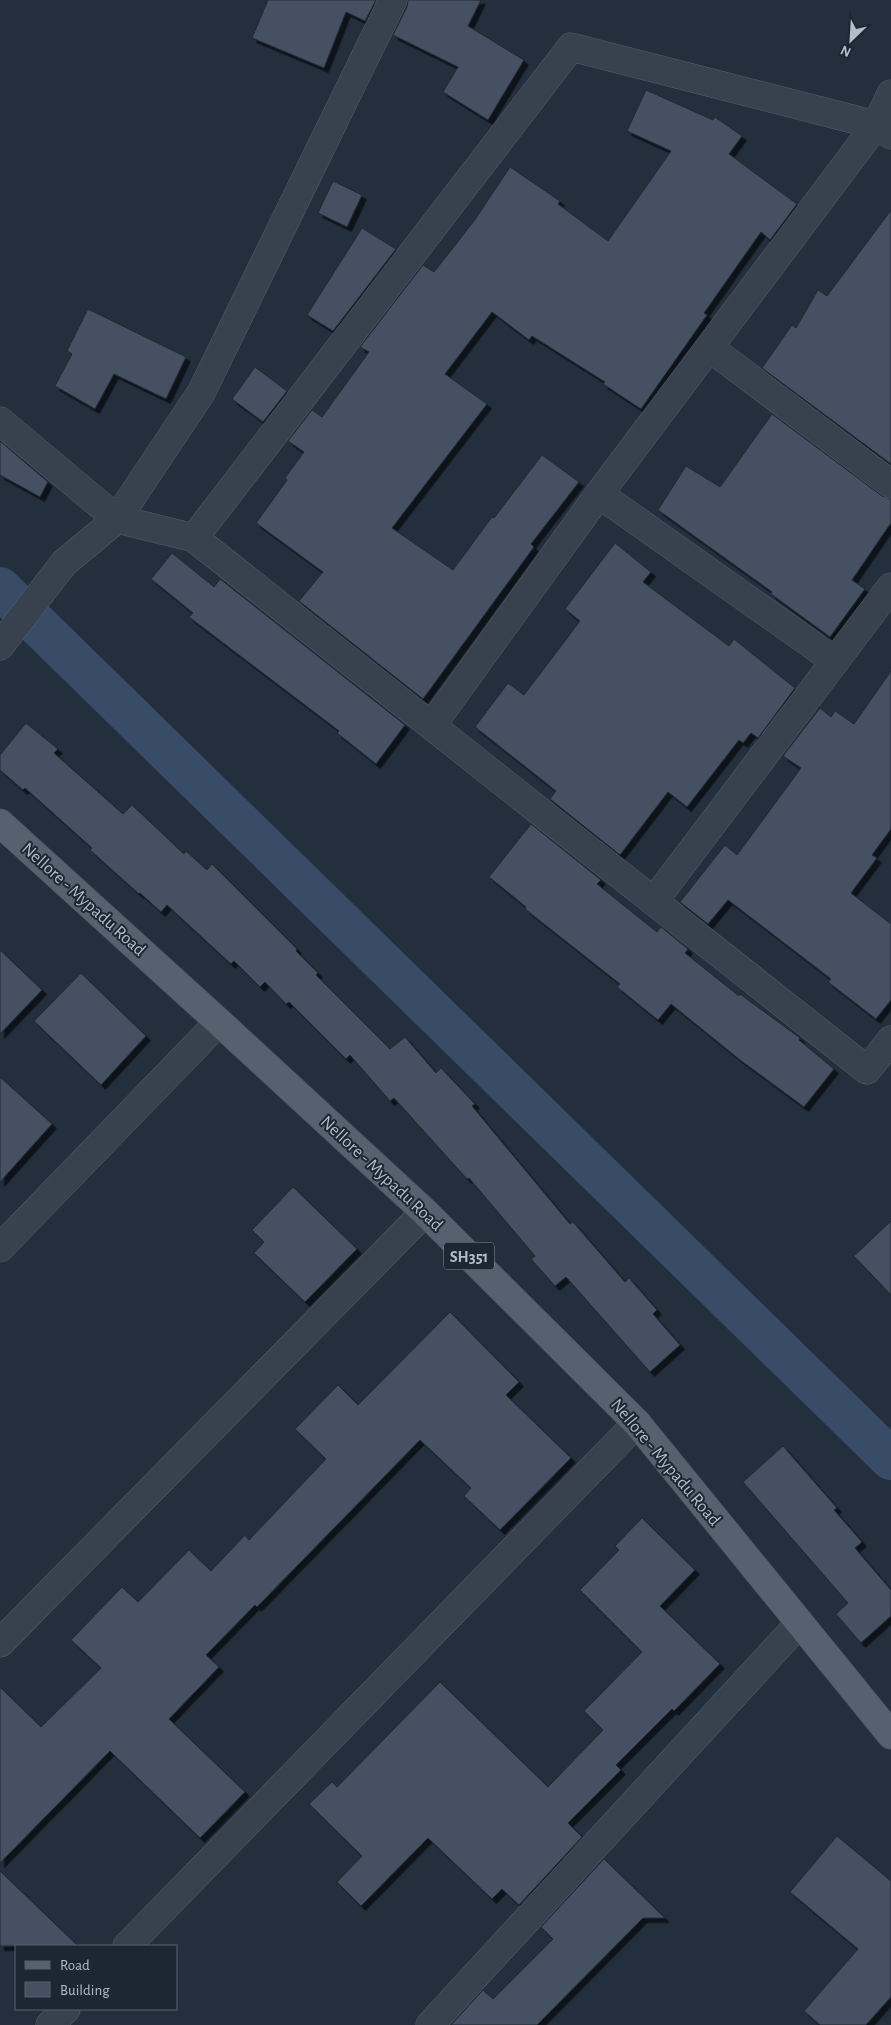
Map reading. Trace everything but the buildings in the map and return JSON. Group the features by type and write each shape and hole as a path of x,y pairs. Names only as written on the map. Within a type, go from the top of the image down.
{"main road":[{"name":"Nellore - Mypadu Road","path":"0,823 425,1212 637,1423 891,1735"}],"street":[{"path":"0,646 64,563 117,519 201,392 393,0"},
{"path":"194,538 571,47 884,130"},
{"path":"432,725 600,494 710,348 884,130 891,94"},
{"path":"710,348 891,484"},
{"path":"0,421 117,519 194,538 867,1070 891,1040"},
{"path":"600,494 835,661"},
{"path":"654,901 891,588"},
{"path":"0,1248 219,1022"},
{"path":"0,1643 425,1212"},
{"path":"128,1945 637,1423"},
{"path":"430,2025 799,1624"},
{"path":"50,2025 65,2010"}],"waterway":[{"path":"0,588 891,1459"}]}
